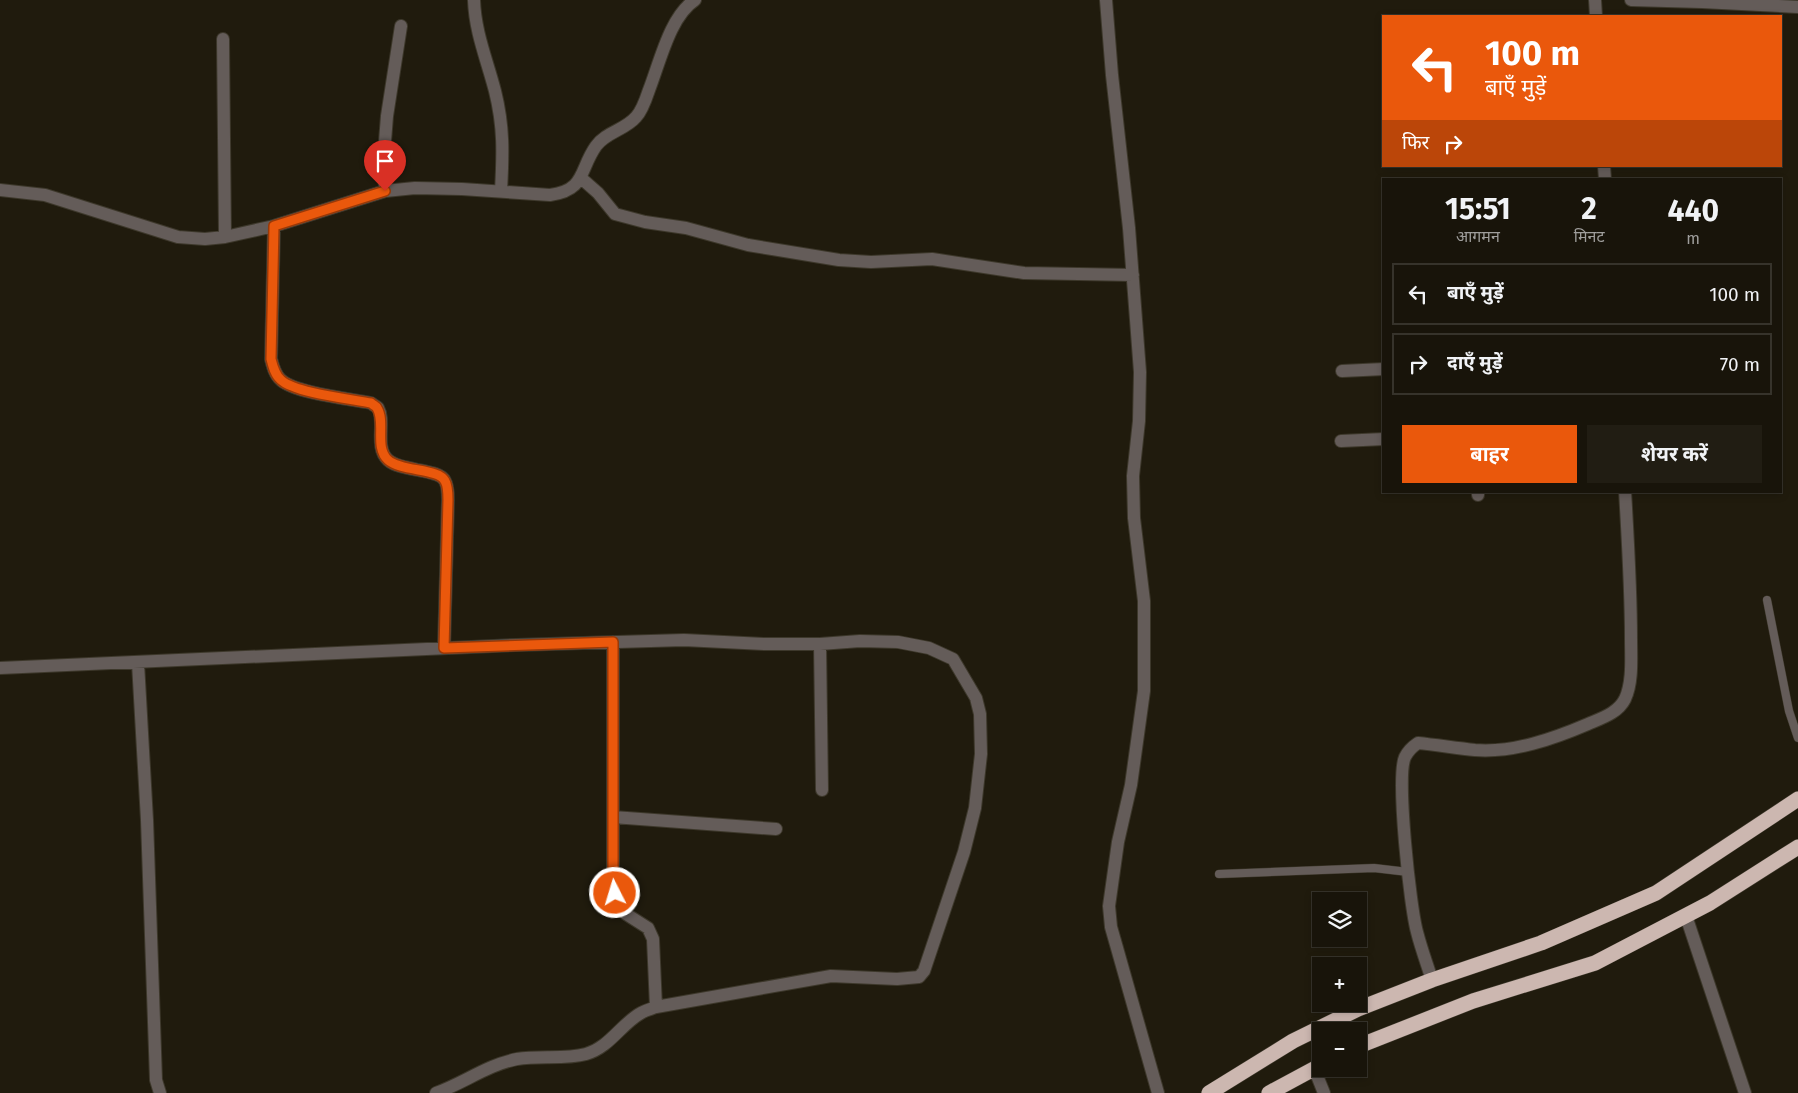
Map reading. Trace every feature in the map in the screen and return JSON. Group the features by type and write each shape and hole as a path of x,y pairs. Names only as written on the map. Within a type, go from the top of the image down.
{"highway":[{"path":"1209,1093 1293,1040 1358,1009 1432,980 1541,943 1656,892 1798,798"},
{"path":"1367,1043 1473,1001 1595,963 1710,903 1798,848"},
{"path":"1269,1093 1312,1070"}],"street":[{"path":"474,0 476,24 495,91 502,125 504,146 502,191"},
{"path":"0,190 44,195 178,237 205,239 225,237 274,226 385,191 415,188 502,191 550,195 561,193 573,188 581,178 596,146 606,136 619,130 636,117 645,100 673,26 681,13 695,0"},
{"path":"1106,0 1112,75 1128,219 1140,372 1139,421 1133,476 1134,518 1144,600 1144,692 1131,786 1118,842 1109,906 1111,927 1158,1093"},
{"path":"1596,0 1596,15"},
{"path":"1630,0 1798,7"},
{"path":"385,191 384,154 387,116 401,26"},
{"path":"223,39 225,237"},
{"path":"581,178 598,193 615,214 644,222 686,228 748,245 839,260 871,262 932,259 1024,273 1133,275"},
{"path":"274,226 271,359 276,374 287,384 301,389 371,403 378,408 382,444 386,458 393,464 404,468 437,474 444,478 448,486 444,648"},
{"path":"1342,371 1382,369"},
{"path":"1341,441 1382,439"},
{"path":"1432,980 1416,931 1408,872 1402,767 1404,758 1410,749 1418,743 1476,750 1498,750 1524,746 1579,728 1606,716 1622,705 1629,685 1631,652 1631,595 1625,493"},
{"path":"0,668 444,648 684,640 764,644 820,644 860,641 898,642 928,648 953,659 976,698 980,714 981,754 975,808 964,852 924,971 919,977 831,976 656,1008 642,1012 603,1047 586,1054 519,1059 500,1063 436,1093"},
{"path":"613,642 613,879 618,905 626,914 648,928 653,940 656,1008"},
{"path":"820,644 822,790"},
{"path":"138,663 147,820 156,1080 160,1093"},
{"path":"613,817 776,828"},
{"path":"1686,916 1745,1093"},
{"path":"1320,1077 1324,1093"}],"lane":[{"path":"1767,600 1788,711 1798,738"},
{"path":"1219,874 1374,868 1408,872"}],"route":[{"path":"385,191 274,226 271,359 273,366 276,374 287,384 301,389 371,403 378,408 380,438 386,458 393,464 404,468 437,474 444,478 448,486 448,500 444,648 613,642 613,879 615,893"}]}
